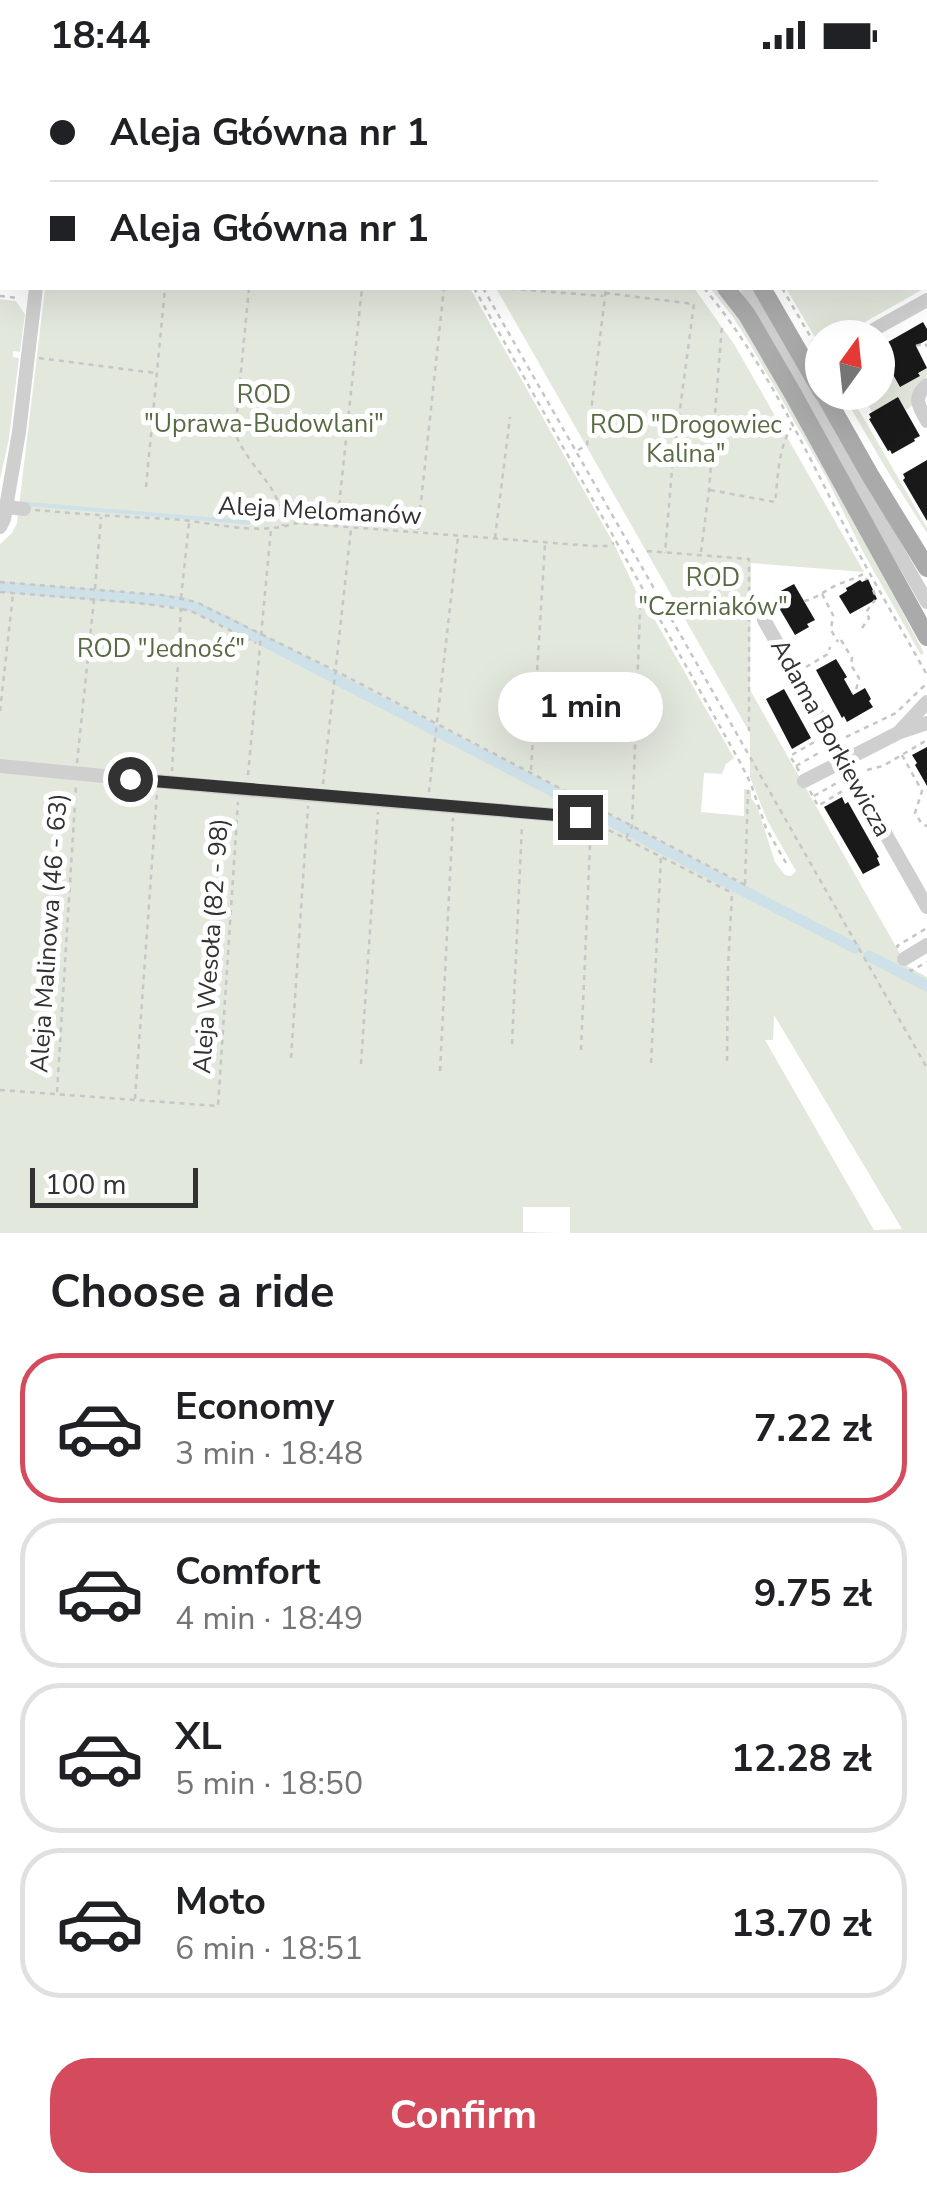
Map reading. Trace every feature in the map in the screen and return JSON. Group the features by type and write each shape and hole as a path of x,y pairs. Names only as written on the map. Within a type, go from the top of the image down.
{"main road":[{"path":"728,290 794,394 927,637"},
{"path":"763,290 805,363"},
{"path":"832,410 927,568"}],"street":[{"path":"0,527 19,432 36,290"},
{"path":"749,290 927,602"},
{"path":"891,320 927,300"},
{"path":"927,385 917,398 927,421"},
{"path":"6,506 24,509"},
{"name":"Adama Borkiewicza","path":"764,620 927,908"},
{"path":"900,732 927,702"},
{"path":"804,781 900,732 927,723"},
{"path":"0,766 586,819"},
{"path":"904,959 927,945"}],"path":[{"path":"146,487 165,290"},
{"path":"249,290 235,433 282,506 283,528"},
{"path":"336,527 362,290"},
{"path":"418,532 444,290"},
{"path":"475,290 741,764 766,828 786,863"},
{"path":"484,290 927,1068"},
{"path":"553,290 605,292 694,304 665,552"},
{"path":"706,290 732,324 792,426 927,675"},
{"path":"783,290 805,326"},
{"path":"576,451 587,445 605,292"},
{"path":"0,296 18,298"},
{"path":"700,555 722,325"},
{"path":"916,346 925,343 927,347"},
{"path":"43,358 157,373"},
{"path":"495,538 510,417"},
{"path":"708,490 775,502 786,436 792,426"},
{"name":"Aleja Melomanów","path":"24,509 271,528 296,523 594,546 615,543"},
{"path":"95,589 102,516"},
{"path":"182,598 189,521"},
{"name":"Aleja Wesoła (82 - 98)","path":"135,1101 218,1106 243,789 271,528"},
{"path":"291,1058 315,795 336,672 352,528"},
{"path":"428,804 458,535"},
{"path":"531,773 544,542"},
{"path":"647,551 750,559 749,731"},
{"path":"804,601 840,584 847,585 863,574 867,580"},
{"path":"0,582 196,602 747,884 748,790"},
{"path":"862,628 869,618 866,612 876,599 873,590"},
{"path":"0,592 194,612 259,644"},
{"path":"0,711 13,592"},
{"path":"626,838 632,826 643,592"},
{"path":"822,594 833,615 832,630 852,658 859,678 852,693"},
{"name":"Aleja Malinowa (46 - 63)","path":"56,1094 76,774 94,599"},
{"path":"0,1090 135,1101 180,611"},
{"path":"804,668 828,654 830,647"},
{"path":"921,664 927,660"},
{"path":"843,670 851,664"},
{"path":"841,739 896,712 927,683"},
{"path":"860,774 883,766 927,740"},
{"path":"796,766 827,746"},
{"path":"902,755 922,790 915,812 927,826"},
{"path":"812,796 847,781"},
{"path":"361,1064 379,800"},
{"path":"440,1072 453,806"},
{"path":"512,1044 523,812"},
{"path":"581,1050 586,819 734,892"},
{"path":"651,1063 661,855"},
{"path":"727,1061 728,967 736,880"}],"green space":[{"path":"45,290 471,290 614,544 640,599 734,758 722,774 704,773 701,812 744,816 744,789 751,790 775,862 785,875 791,876 796,871 768,822 750,777 750,733 497,290 695,290 734,344 864,572 751,563 750,690 907,966 927,977 927,1233 570,1233 570,1207 523,1207 523,1232 561,1233 0,1233 0,544 17,523","holes":["774,1015 902,1229 874,1230 765,1040 773,1040"]},
{"path":"712,290 718,290 736,313 786,397 924,653 921,655 825,475 733,317"},
{"path":"787,290 922,290 869,320 805,321"},
{"path":"0,299 16,301 25,314 20,352 13,351 13,357 19,358 0,480"},
{"path":"927,368 922,392 915,402 906,410 899,400 895,401 895,373 903,385"},
{"path":"852,410 858,410 863,417 927,533"}],"building":[{"path":"923,322 927,329 927,340 916,346 927,368 900,387 895,378 895,338"},
{"path":"898,397 920,436 892,454 869,414 895,410"},
{"path":"927,460 927,521 903,474"},
{"path":"868,579 877,599 850,614 839,596 846,588"},
{"path":"794,584 815,620 795,635 775,601 775,594"},
{"path":"836,659 853,695 865,688 873,707 847,722 816,670"},
{"path":"784,689 811,738 792,749 766,699"},
{"path":"927,747 927,786 912,755"},
{"path":"842,797 879,857 880,865 863,874 824,807"}],"waterway":[{"path":"27,504 256,523"},
{"path":"0,587 181,602 258,638"},
{"path":"262,640 335,678"},
{"path":"336,679 626,829"},
{"path":"631,832 734,886"},
{"path":"736,887 855,948"},
{"path":"869,956 927,986"}],"route":[{"path":"130,779 580,817"}],"park label":[{"name":"ROD \"Uprawa-Budowlani\"","path":"264,410"},
{"name":"ROD \"Drogowiec Kalina\"","path":"686,440"},
{"name":"ROD \"Czerniaków\"","path":"713,592"},
{"name":"ROD \"Jedność\"","path":"161,649"}]}
